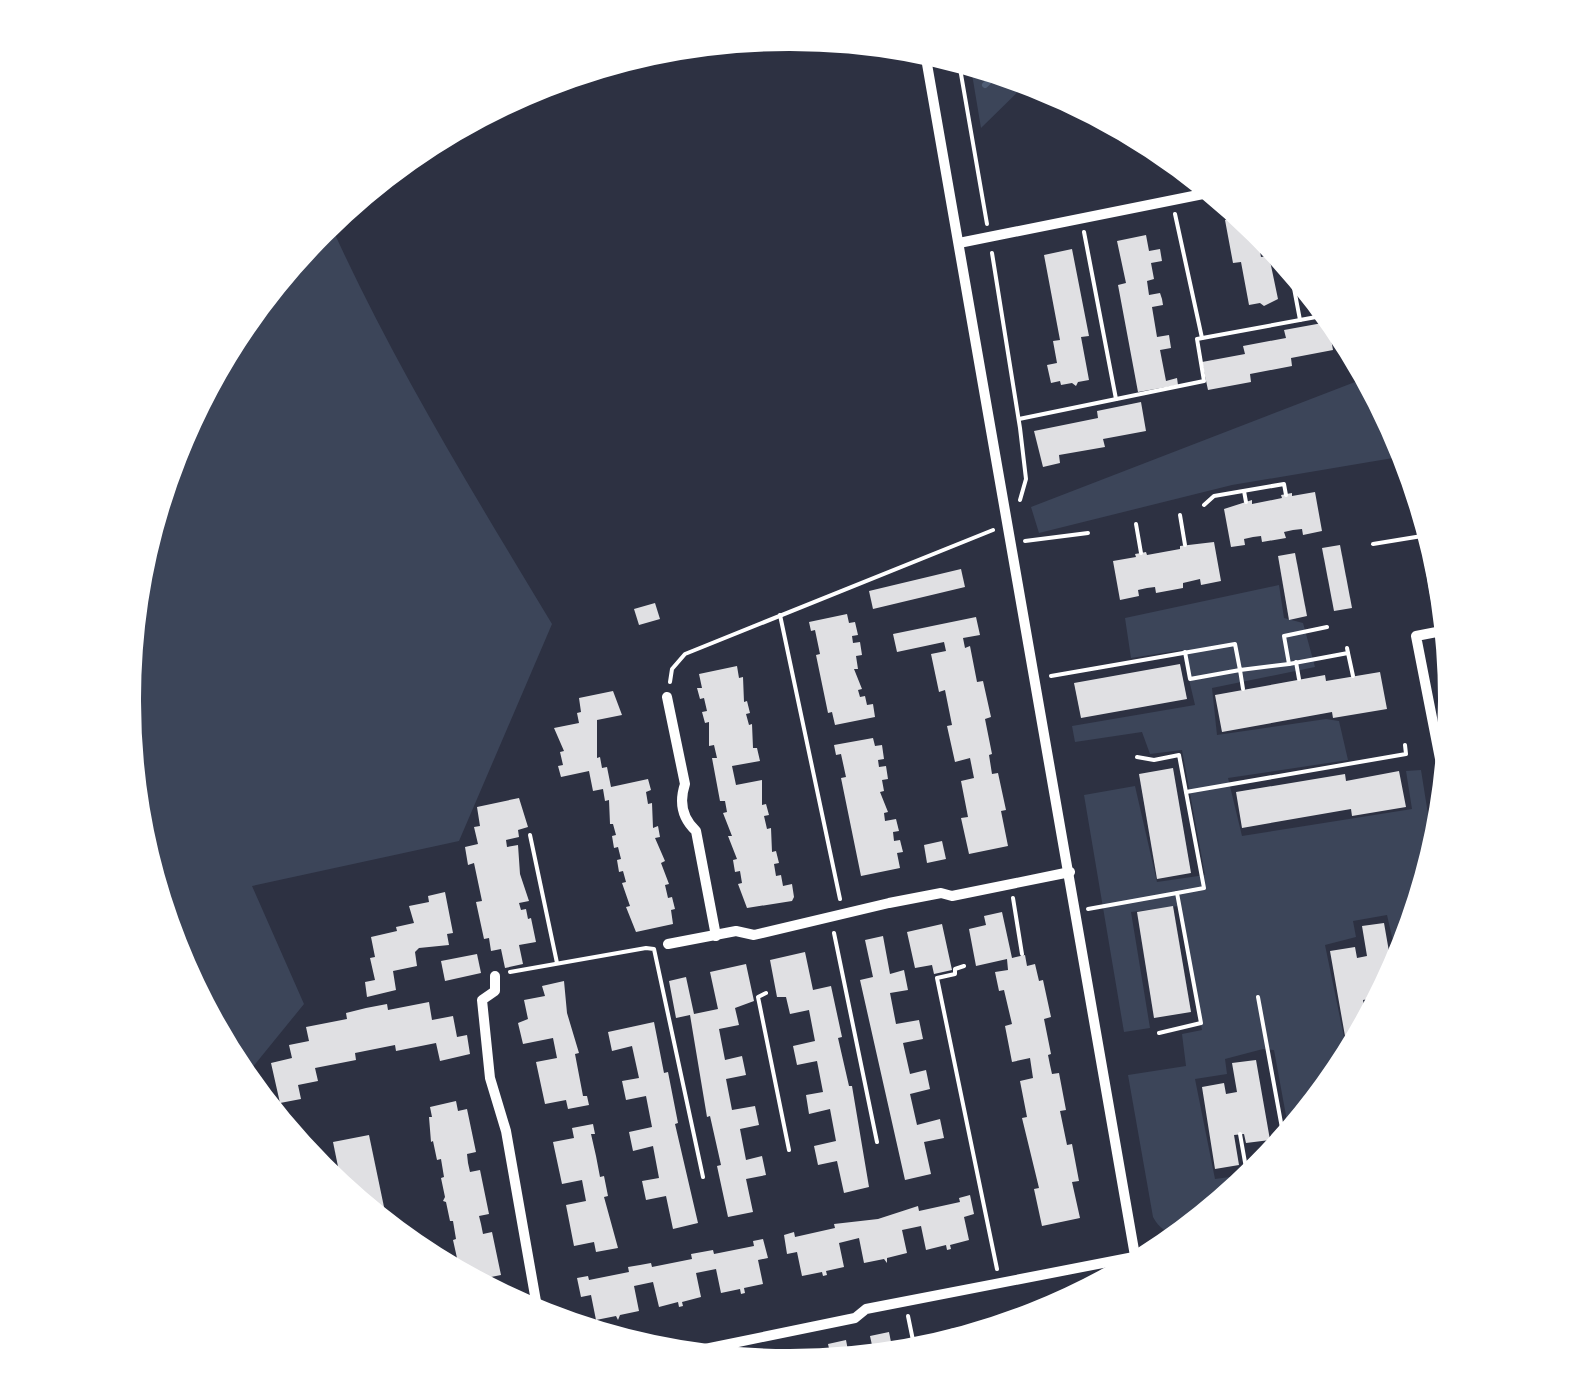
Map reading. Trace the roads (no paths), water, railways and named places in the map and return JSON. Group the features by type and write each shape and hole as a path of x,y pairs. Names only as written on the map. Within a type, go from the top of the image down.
{"street":[{"path":"926,60 1136,1255"},
{"path":"959,243 1204,194"},
{"path":"1441,634 1416,636 1441,763"},
{"path":"667,696 686,784 681,798 686,822 696,831 716,936"},
{"path":"668,944 736,931 754,935 941,893 952,896 1070,872"},
{"path":"495,976 495,990 482,1000 490,1078 506,1131 536,1304"},
{"path":"704,1349 854,1318 866,1309 1135,1256"}],"waterway":[{"path":"985,85 993,78"}]}
